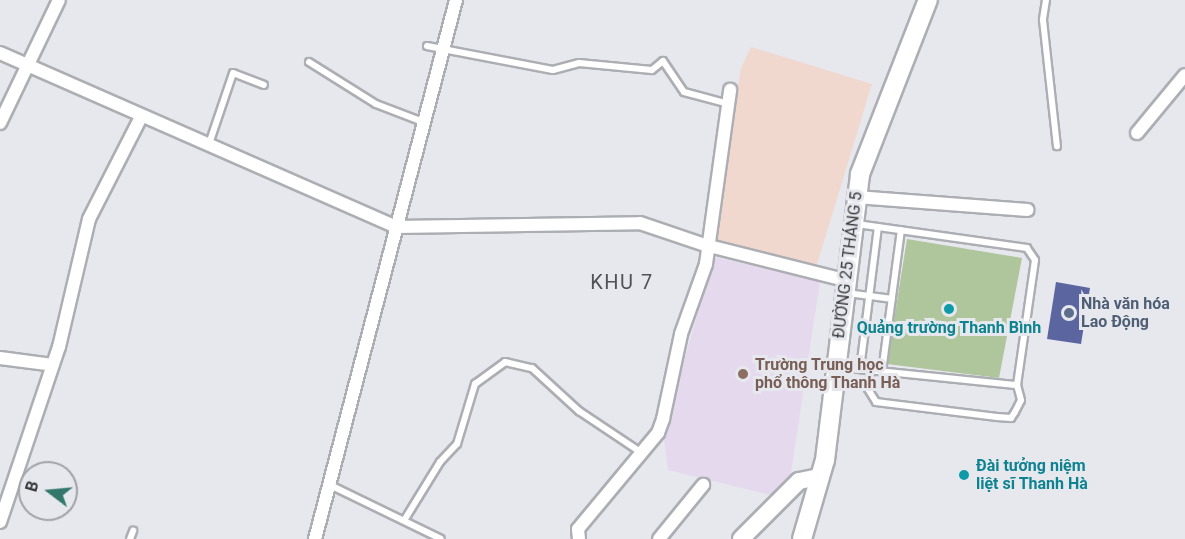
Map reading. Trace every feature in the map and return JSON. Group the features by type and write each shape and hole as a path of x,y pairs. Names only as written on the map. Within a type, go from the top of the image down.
{"main road":[{"name":"ĐƯỜNG 25 THÁNG 5","path":"802,539 819,477 860,174 928,0"}],"street":[{"path":"0,123 59,0"},
{"path":"315,539 456,0"},
{"path":"0,53 208,147 396,227 640,222 844,287"},
{"path":"1137,133 1185,75"},
{"path":"579,539 578,529 639,451 658,433 663,419 681,334 710,246 730,90"},
{"path":"0,522 53,366 89,219 117,173 141,117"},
{"path":"856,197 1028,210"},
{"path":"0,358 53,366"},
{"path":"741,539 785,492 799,481 819,477"},
{"path":"659,539 703,485"}],"lane":[{"path":"1046,0 1043,20 1057,146"},
{"path":"427,46 442,52 554,70 579,63 652,70 663,62 684,92 729,104"},
{"path":"309,62 376,104 423,122"},
{"path":"208,147 225,83 233,73 264,85"},
{"path":"853,224 1027,248 1032,254 1017,386 1021,400 1011,418 876,402 868,389 871,371"},
{"path":"860,369 878,227"},
{"path":"882,372 901,231"},
{"path":"844,287 869,296 892,299"},
{"path":"405,519 440,462 457,444 475,384 505,362 532,368 579,411 639,451"},
{"path":"835,366 1017,386"},
{"path":"329,484 405,519 441,539"},
{"path":"130,539 133,531"}],"shaded area":[{"path":"751,47 872,84 815,271 714,239 741,68"},
{"name":"Trường Trung học phổ thông Thanh Hà","path":"714,257 820,281 787,499 668,470 663,433"}],"green space":[{"path":"907,239 1022,258 999,378 887,364"}],"building":[{"name":"Nhà văn hóa Lao Động","path":"1056,282 1090,288 1081,344 1047,339"}],"place":[{"name":"Quảng trường Thanh Bình","path":"949,309"},
{"name":"Nhà văn hóa Lao Động","path":"1069,313"},
{"name":"Trường Trung học phổ thông Thanh Hà","path":"743,374"},
{"name":"Đài tưởng niệm liệt sĩ Thanh Hà","path":"964,475"}],"district":[{"name":"KHU 7","path":"622,282"}]}
